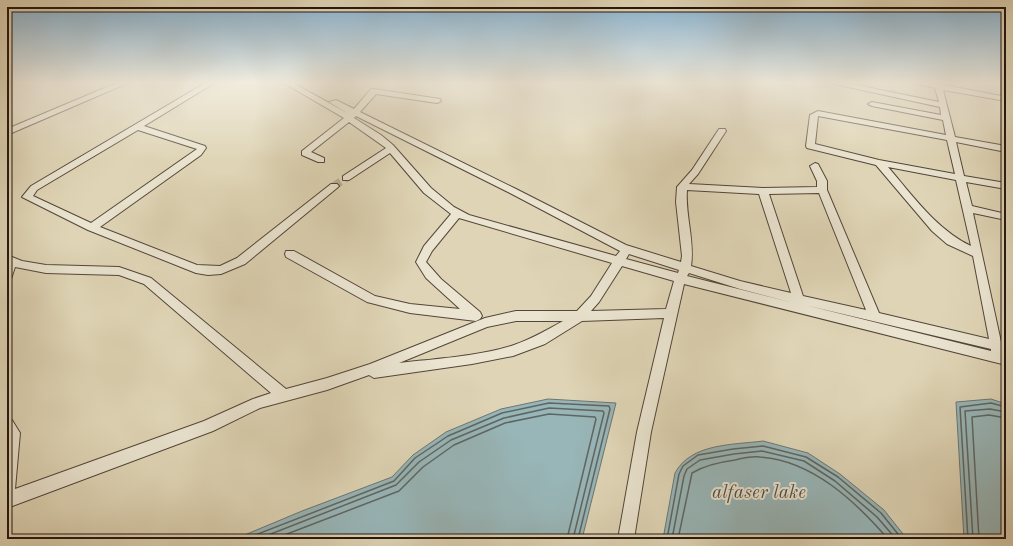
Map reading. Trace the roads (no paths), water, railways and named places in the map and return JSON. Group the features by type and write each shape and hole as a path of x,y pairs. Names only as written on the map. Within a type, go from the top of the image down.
{"street":[{"path":"7,128 60,107"},
{"path":"7,132 64,107"},
{"path":"171,107 34,188 27,197 92,228 196,269 208,271 221,270 241,261 334,186"},
{"path":"336,107 351,116 513,191 592,234 623,256"},
{"path":"321,160 305,153 360,107"},
{"path":"872,107 872,122"},
{"path":"890,107 945,118"},
{"path":"351,116 391,149 421,185 441,203 457,213 583,250 623,256 739,289 1002,353 943,107"},
{"path":"1006,149 872,122 818,113 814,115 810,146 879,163 1006,186"},
{"path":"92,228 198,153 202,148 138,127"},
{"path":"626,539 644,432 671,313 687,256 681,202 682,187 695,172 722,131"},
{"path":"346,178 391,149"},
{"path":"879,163 936,229 951,241 978,254"},
{"path":"816,166 822,181 822,190 875,317"},
{"path":"682,187 763,191 822,190"},
{"path":"763,191 800,304"},
{"path":"968,208 1006,217"},
{"path":"457,213 428,249 420,262 432,277 481,319"},
{"path":"583,250 592,234"},
{"path":"290,254 378,301 399,308 481,319 516,316 580,316 671,313"},
{"path":"348,376 472,359 513,351 541,340 580,316 595,300 623,256"},
{"path":"7,276 9,260 47,269 116,270 141,277 152,283 284,396"},
{"path":"800,304 875,317 903,329"},
{"path":"7,425 13,433 7,500 208,426 258,403 348,376 481,319"}],"water":[{"path":"548,399 616,403 582,539 235,539 302,511 392,477 413,455 446,432 501,409"},
{"path":"991,399 1006,404 1006,539 964,539 956,402"},
{"name":"alfaser lake","path":"763,441 808,453 840,474 884,510 907,539 663,539 675,473 682,463 691,456 714,447"}],"tunnel":[{"path":"334,186 346,178"}]}
